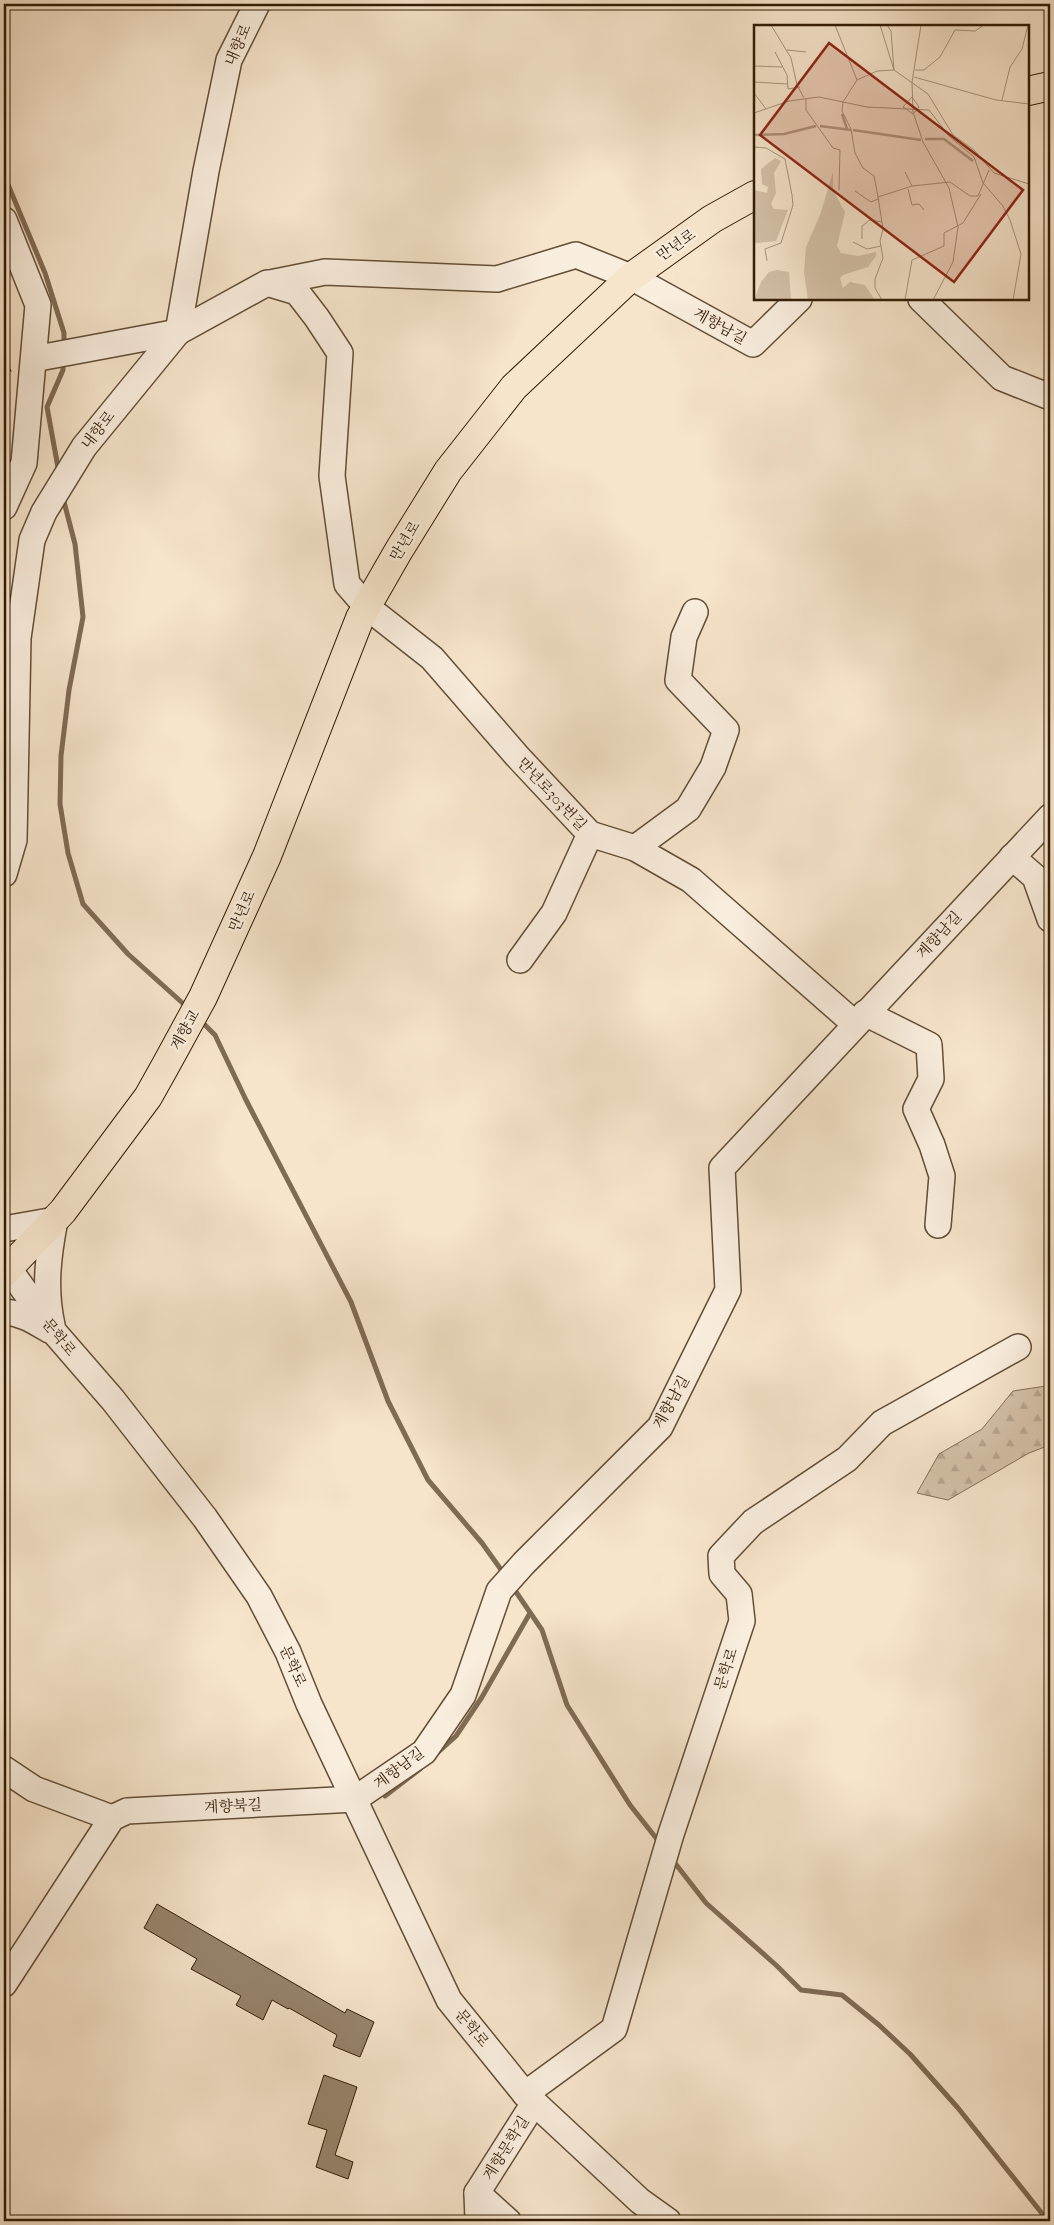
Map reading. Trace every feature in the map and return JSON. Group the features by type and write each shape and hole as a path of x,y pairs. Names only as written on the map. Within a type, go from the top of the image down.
{"main road":[{"path":"1029,91 1050,86"},
{"name":"만년로","path":"203,997 267,856 360,618 448,471 508,395 631,277 712,219 754,196"},
{"name":"계향교","path":"54,1220 148,1097 203,997"},
{"path":"5,1268 54,1220"}],"street":[{"name":"내향로","path":"4,874 14,840 18,638 32,540 44,512 84,447 178,332 206,171 230,60 257,4"},
{"path":"4,220 38,305 24,463 4,507"},
{"path":"4,253 36,329"},
{"path":"44,357 178,332 267,283 325,272 498,279 576,255 631,277"},
{"name":"계향남길","path":"631,277 753,344 798,300"},
{"name":"만년로303번길","path":"267,283 297,292 340,353 332,476 347,584 367,607 432,658 516,756 590,834 635,848 691,880 860,1018"},
{"path":"922,300 1002,378 1050,397"},
{"path":"635,848 688,809 713,767 726,730 678,680 684,637 695,612"},
{"name":"계향남길","path":"355,1799 424,1752 463,1695 499,1591 524,1563 660,1427 728,1290 722,1168 860,1018 1050,817"},
{"path":"520,960 554,913 590,834"},
{"path":"1012,857 1035,877 1050,919"},
{"path":"860,1018 896,1027 929,1045 931,1080 916,1109 932,1145 942,1176 938,1224"},
{"path":"4,1229 54,1220 46,1271 47,1302 54,1332"},
{"name":"문학로","path":"5,1268 54,1332 153,1450 205,1518 259,1596 288,1652 310,1704 449,2000 529,2099 640,2201 668,2221"},
{"path":"4,1312 14,1312 27,1317 54,1332"},
{"name":"문학로","path":"529,2099 614,2029 671,1834 742,1621 739,1594 722,1574 721,1556 753,1522 847,1459 882,1423 1018,1347"},
{"path":"4,1769 34,1789 112,1818 4,1984"},
{"name":"계향북길","path":"112,1818 127,1811 355,1799"},
{"name":"계향문학길","path":"478,2221 477,2194 529,2099"},
{"name":"계향문학길","path":"477,2194 508,2221"}],"green space":[{"path":"1050,1375 1050,1445 1029,1453 948,1500 917,1493 939,1454 982,1429 1013,1391 1046,1386"}],"building":[{"path":"157,1904 345,2013 347,2009 374,2022 360,2057 333,2046 337,2035 272,2000 263,2020 236,2005 241,1996 191,1969 197,1959 144,1928"},
{"path":"324,2075 357,2087 335,2155 353,2162 348,2179 316,2167 327,2130 308,2124"}],"waterway":[{"path":"4,175 45,273 64,333 64,347"},
{"path":"59,473 47,407 63,370 63,361"},
{"path":"63,498 75,544 83,617 69,690 61,756 60,804 68,853 83,904 128,954 187,1007"},
{"path":"200,1020 215,1035 246,1100 351,1302 388,1401 428,1480 482,1543 502,1571"},
{"path":"512,1586 542,1630 567,1705 630,1805 660,1843"},
{"path":"435,1755 456,1736 482,1697 530,1613"},
{"path":"385,1796 420,1769"},
{"path":"671,1858 706,1903 801,1990 842,1995 879,2025 910,2054 958,2108 1048,2221"}]}
